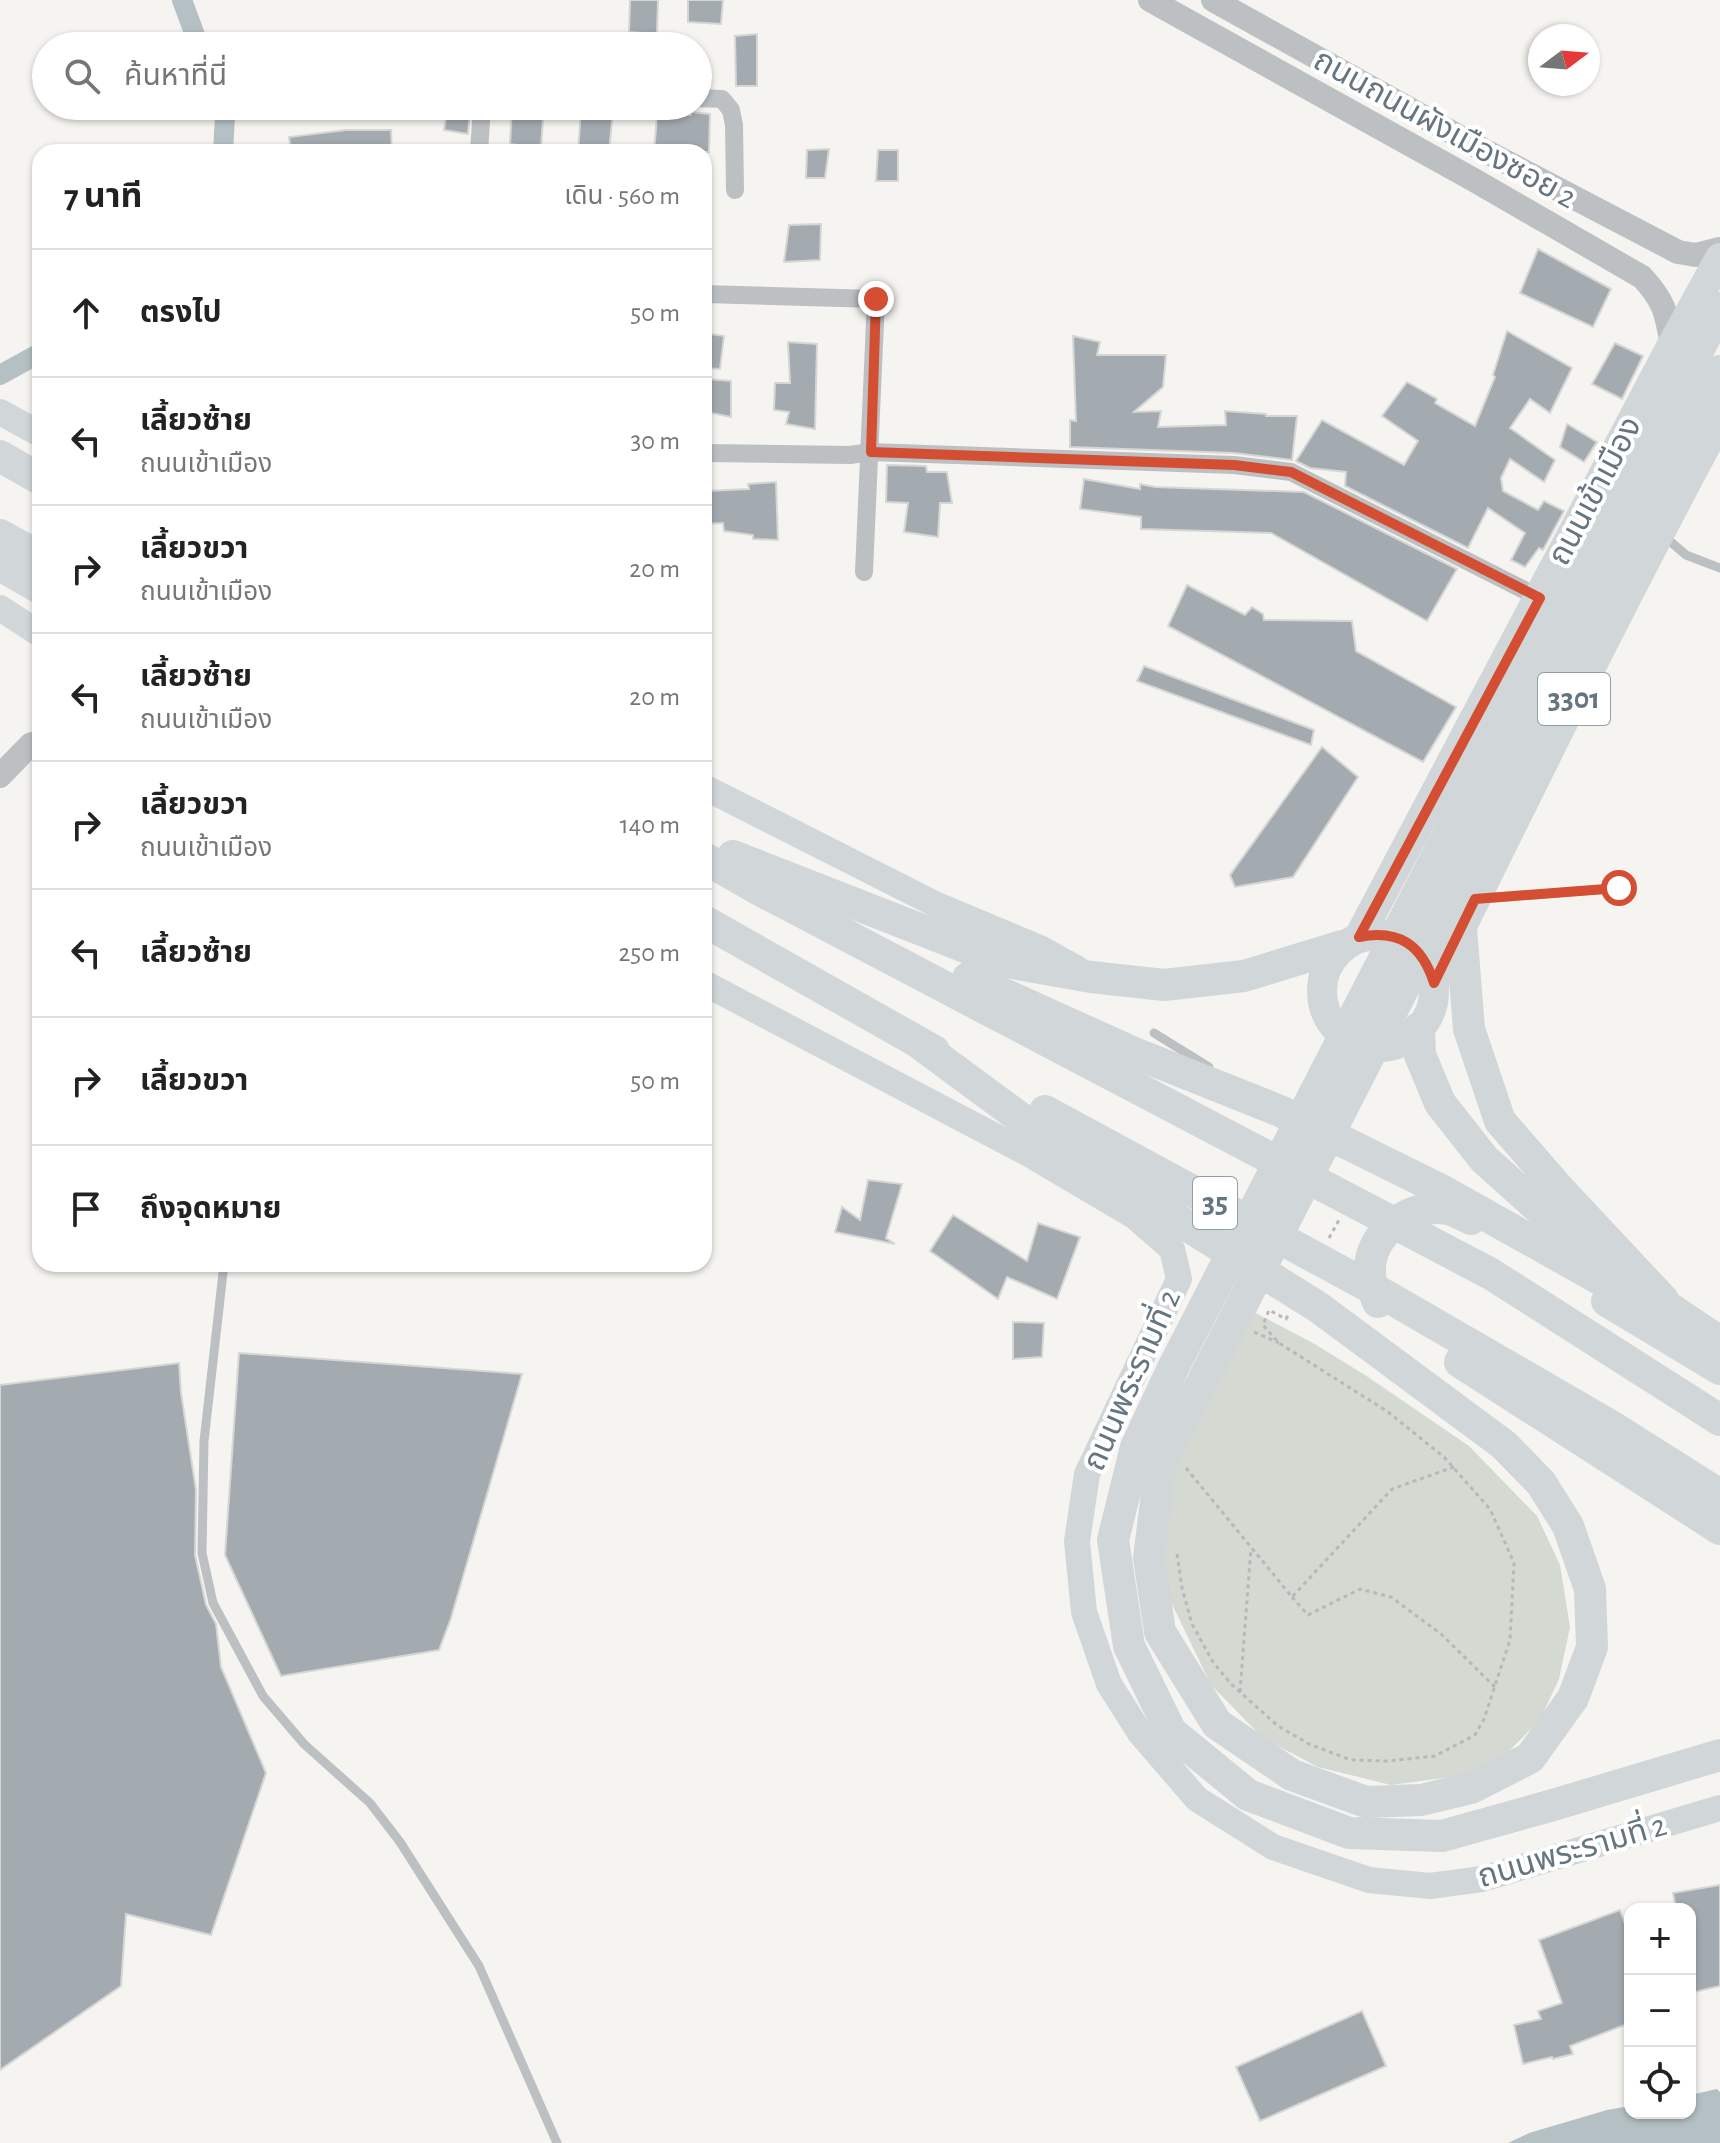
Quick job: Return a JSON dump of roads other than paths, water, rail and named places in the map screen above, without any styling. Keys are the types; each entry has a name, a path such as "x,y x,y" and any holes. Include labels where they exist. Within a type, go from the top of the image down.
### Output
{"highway":[{"path":"916,1041 1019,1117 1156,1206 1318,1307 1504,1445 1541,1483 1568,1526 1590,1589 1592,1647 1573,1698 1530,1758 1471,1788 1421,1800 1366,1802 1292,1775 1217,1724 1160,1632 1149,1558 1161,1461 1202,1383 1707,391 1720,308"},
{"path":"1707,391 1174,1366 1136,1447 1113,1540 1129,1646 1171,1732 1248,1795 1349,1833 1442,1836 1720,1755"},
{"path":"0,456 32,474"},
{"path":"0,535 32,553"},
{"path":"0,561 5,568 32,583"},
{"path":"712,847 1001,961 1091,977 1164,985 1244,976 1351,942"},
{"name":"35","path":"712,863 1491,1274 1720,1420"},
{"path":"735,938 760,890 1012,997 1132,1052 1288,1115 1441,1190 1598,1278 1674,1311"},
{"name":"35","path":"712,925 916,1041 1390,1298 1611,1426 1720,1495"},
{"path":"1461,928 1469,1029 1500,1121 1674,1311"},
{"path":"1419,1028 1420,1055 1440,1103 1484,1159 1590,1254 1720,1342"},
{"path":"1288,1115 1341,1033"},
{"path":"1332,1136 1377,1047"},
{"path":"1720,1369 1471,1218 1446,1209 1407,1215 1390,1226 1372,1253 1369,1270 1377,1301 1393,1317 1720,1529"}],"main road":[{"name":"ถนนเข้าเมือง","path":"1341,1033 1329,1018 1322,999 1323,980 1329,961 1351,942 1540,598 1720,258"},
{"name":"3301","path":"1434,983 1659,532 1707,391"},
{"path":"0,412 32,430"},
{"path":"0,608 32,629"},
{"path":"712,791 937,905 1042,949 1091,977"},
{"path":"1341,1033 1358,1043 1377,1047 1396,1044 1413,1035 1426,1020 1433,1002 1434,983 1429,967 1420,953 1407,942 1376,934 1351,942"},
{"name":"ถนนพระรามที่ 2","path":"712,987 1029,1154 1134,1216 1172,1249 1179,1279 1087,1474 1077,1541 1084,1612 1109,1684 1140,1733 1197,1799 1273,1847 1369,1880 1430,1886 1482,1879 1720,1808"}],"street":[{"name":"ถนนถนนผังเมืองซอย 2","path":"1150,0 1642,277 1665,309 1672,345"},
{"name":"ถนนถนนผังเมืองซอย 2","path":"1213,0 1487,152 1678,252 1696,255 1720,249"},
{"path":"712,99 722,99 731,110 735,190"},
{"path":"480,144 481,120"},
{"path":"1474,180 1487,152"},
{"path":"712,294 876,299 864,572"},
{"path":"712,453 850,455 871,452 1234,465 1291,472 1540,598"},
{"path":"0,776 32,745"}],"lane":[{"path":"1659,532 1686,555 1720,568"},
{"path":"1475,899 1619,888"},
{"path":"1154,1033 1217,1072"},
{"path":"1230,1080 1288,1115"},
{"path":"223,1272 204,1441 202,1553 213,1603 263,1696 304,1744 370,1803 432,1892 479,1966 557,2143"}],"waterway":[{"path":"182,0 194,32"},
{"path":"223,144 225,120"},
{"path":"0,375 32,357"}]}
